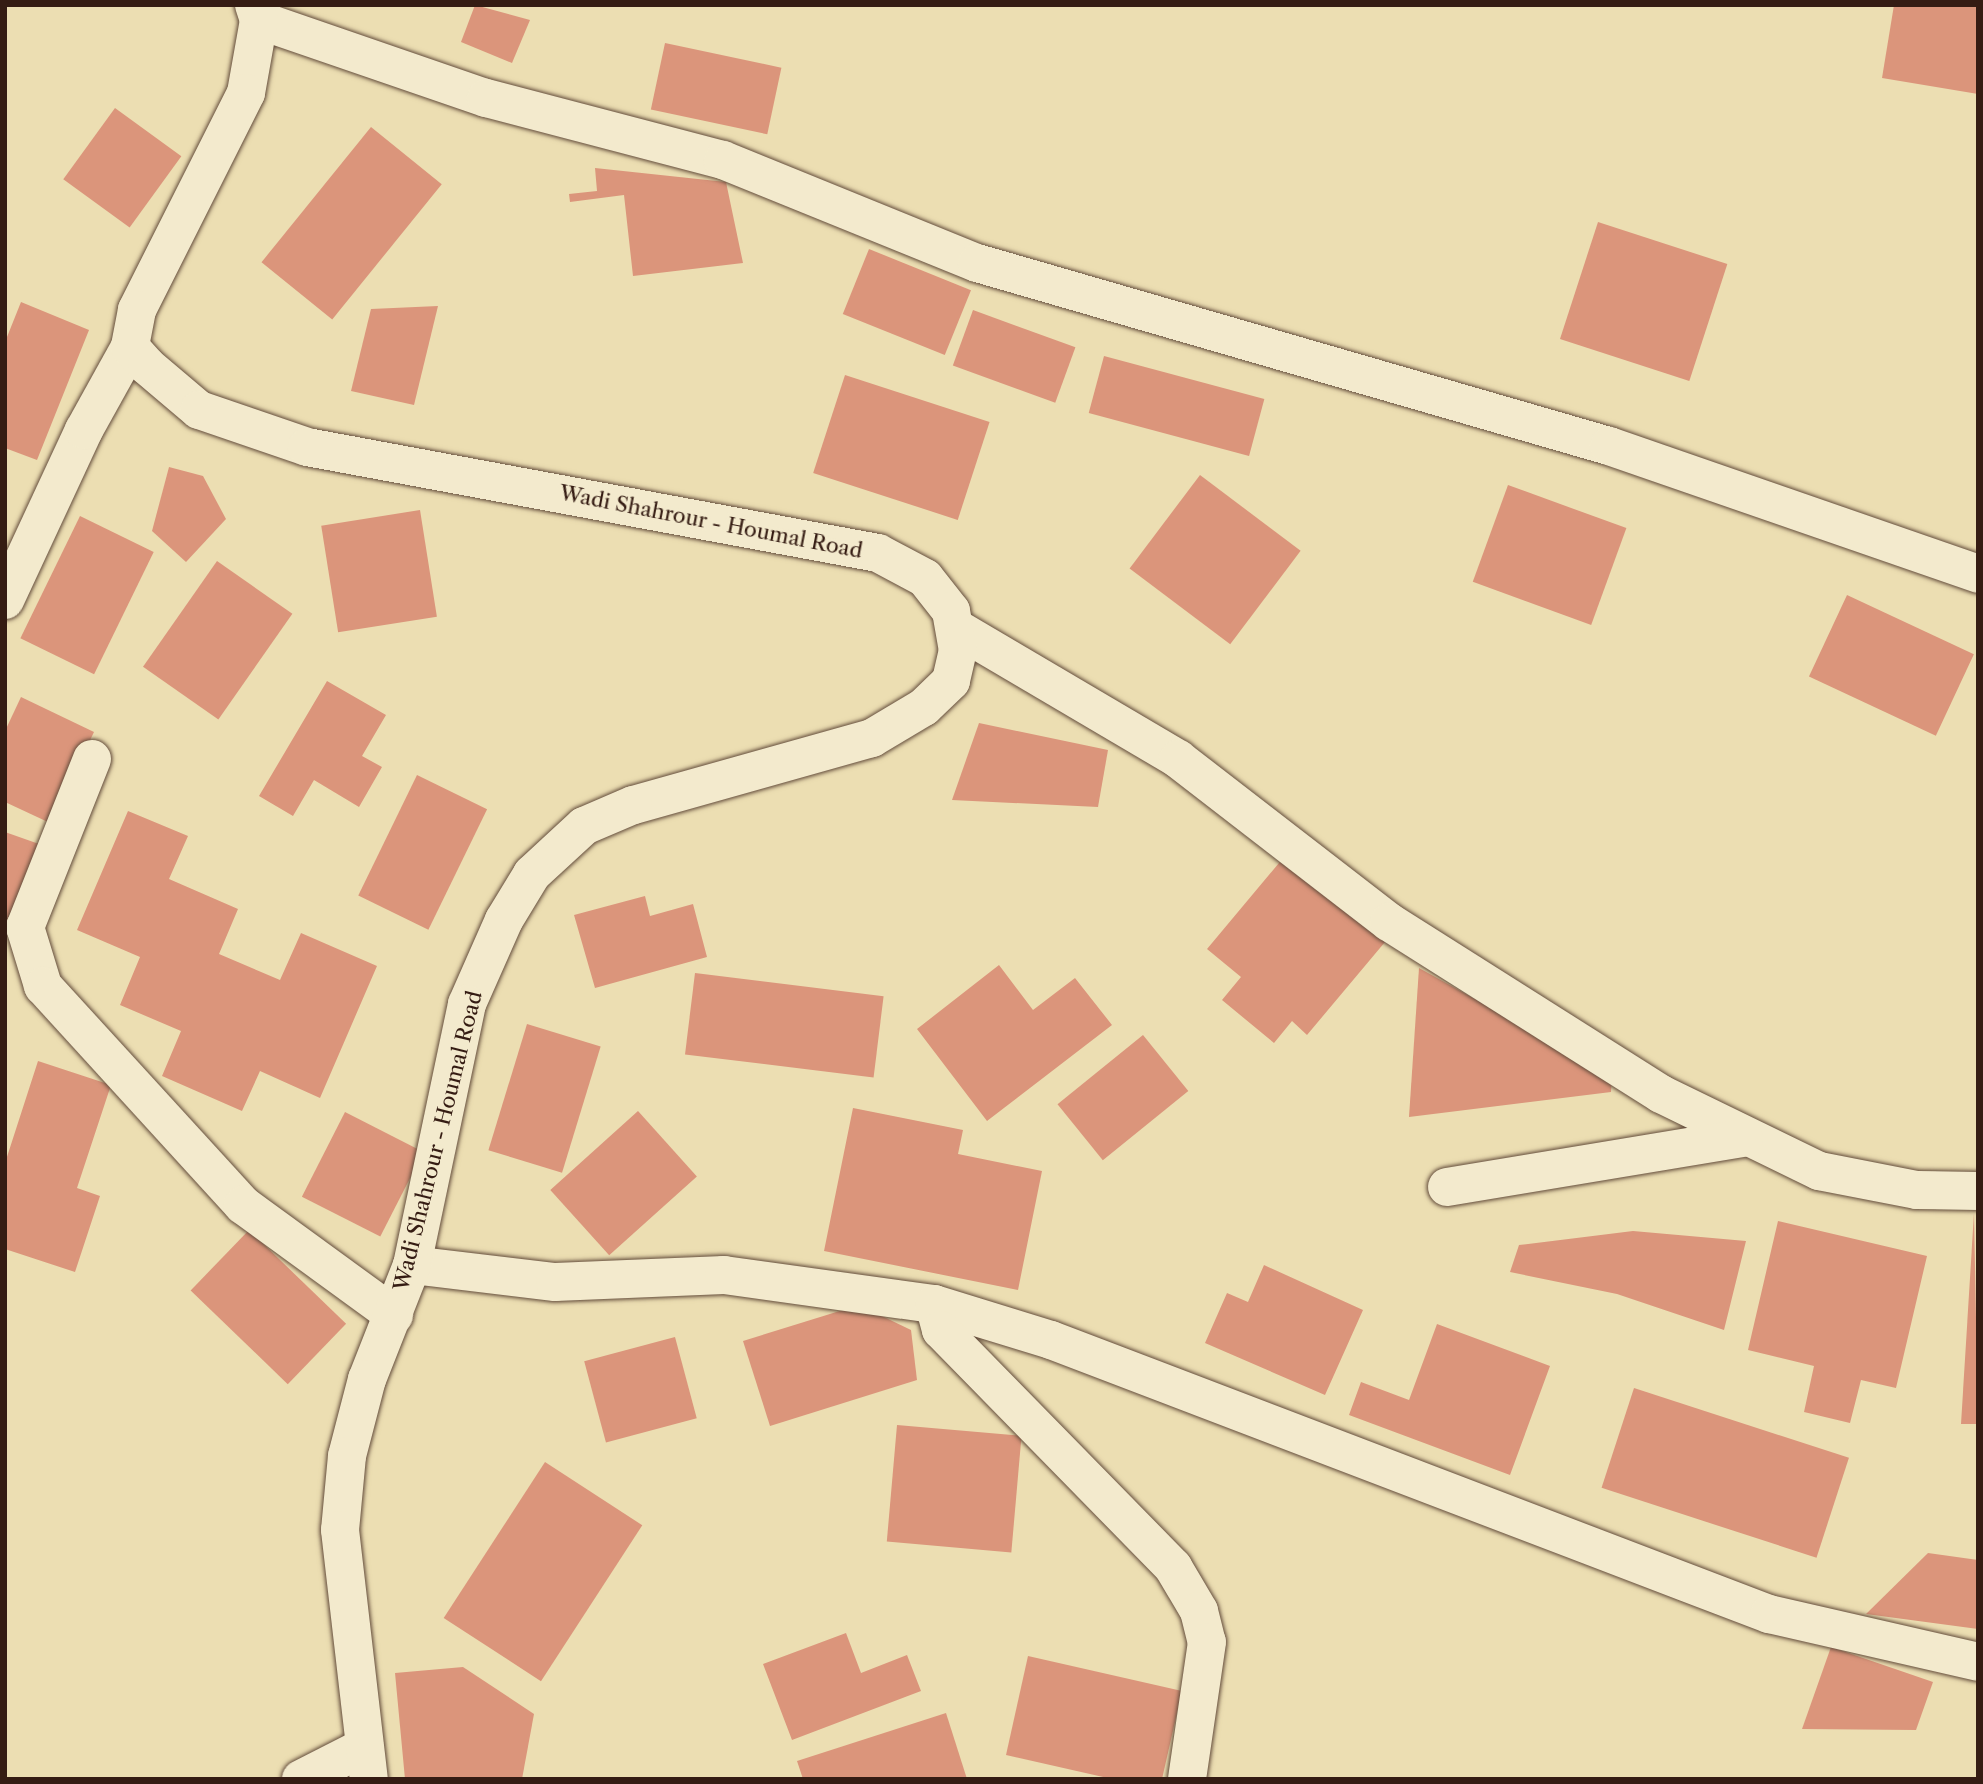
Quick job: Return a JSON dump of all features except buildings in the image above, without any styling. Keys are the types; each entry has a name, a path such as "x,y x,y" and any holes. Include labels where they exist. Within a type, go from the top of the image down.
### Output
{"street":[{"path":"5,600 84,430 130,347 151,278 246,93 274,14 486,99 723,160 977,263 1609,446 1978,574"},
{"name":"Wadi Shahrour - Houmal Road","path":"130,347 199,410 251,432 878,553 925,579 956,628 951,681 924,707 872,738 633,805 584,826 532,874 467,1004 412,1265 367,1379 347,1457 340,1530 367,1763"},
{"path":"956,628 1178,759 1389,922 1527,1012 1744,1138 1819,1171 1917,1190 1978,1191"},
{"path":"92,759 25,927 43,986 243,1205 394,1315"},
{"path":"1447,1187 1744,1138"},
{"path":"412,1265 555,1282 724,1275 934,1304 1051,1340 1769,1614 1978,1662"},
{"path":"934,1304 941,1329 1173,1567 1199,1611 1207,1642 1187,1779"},
{"path":"301,1779 367,1763"}]}
